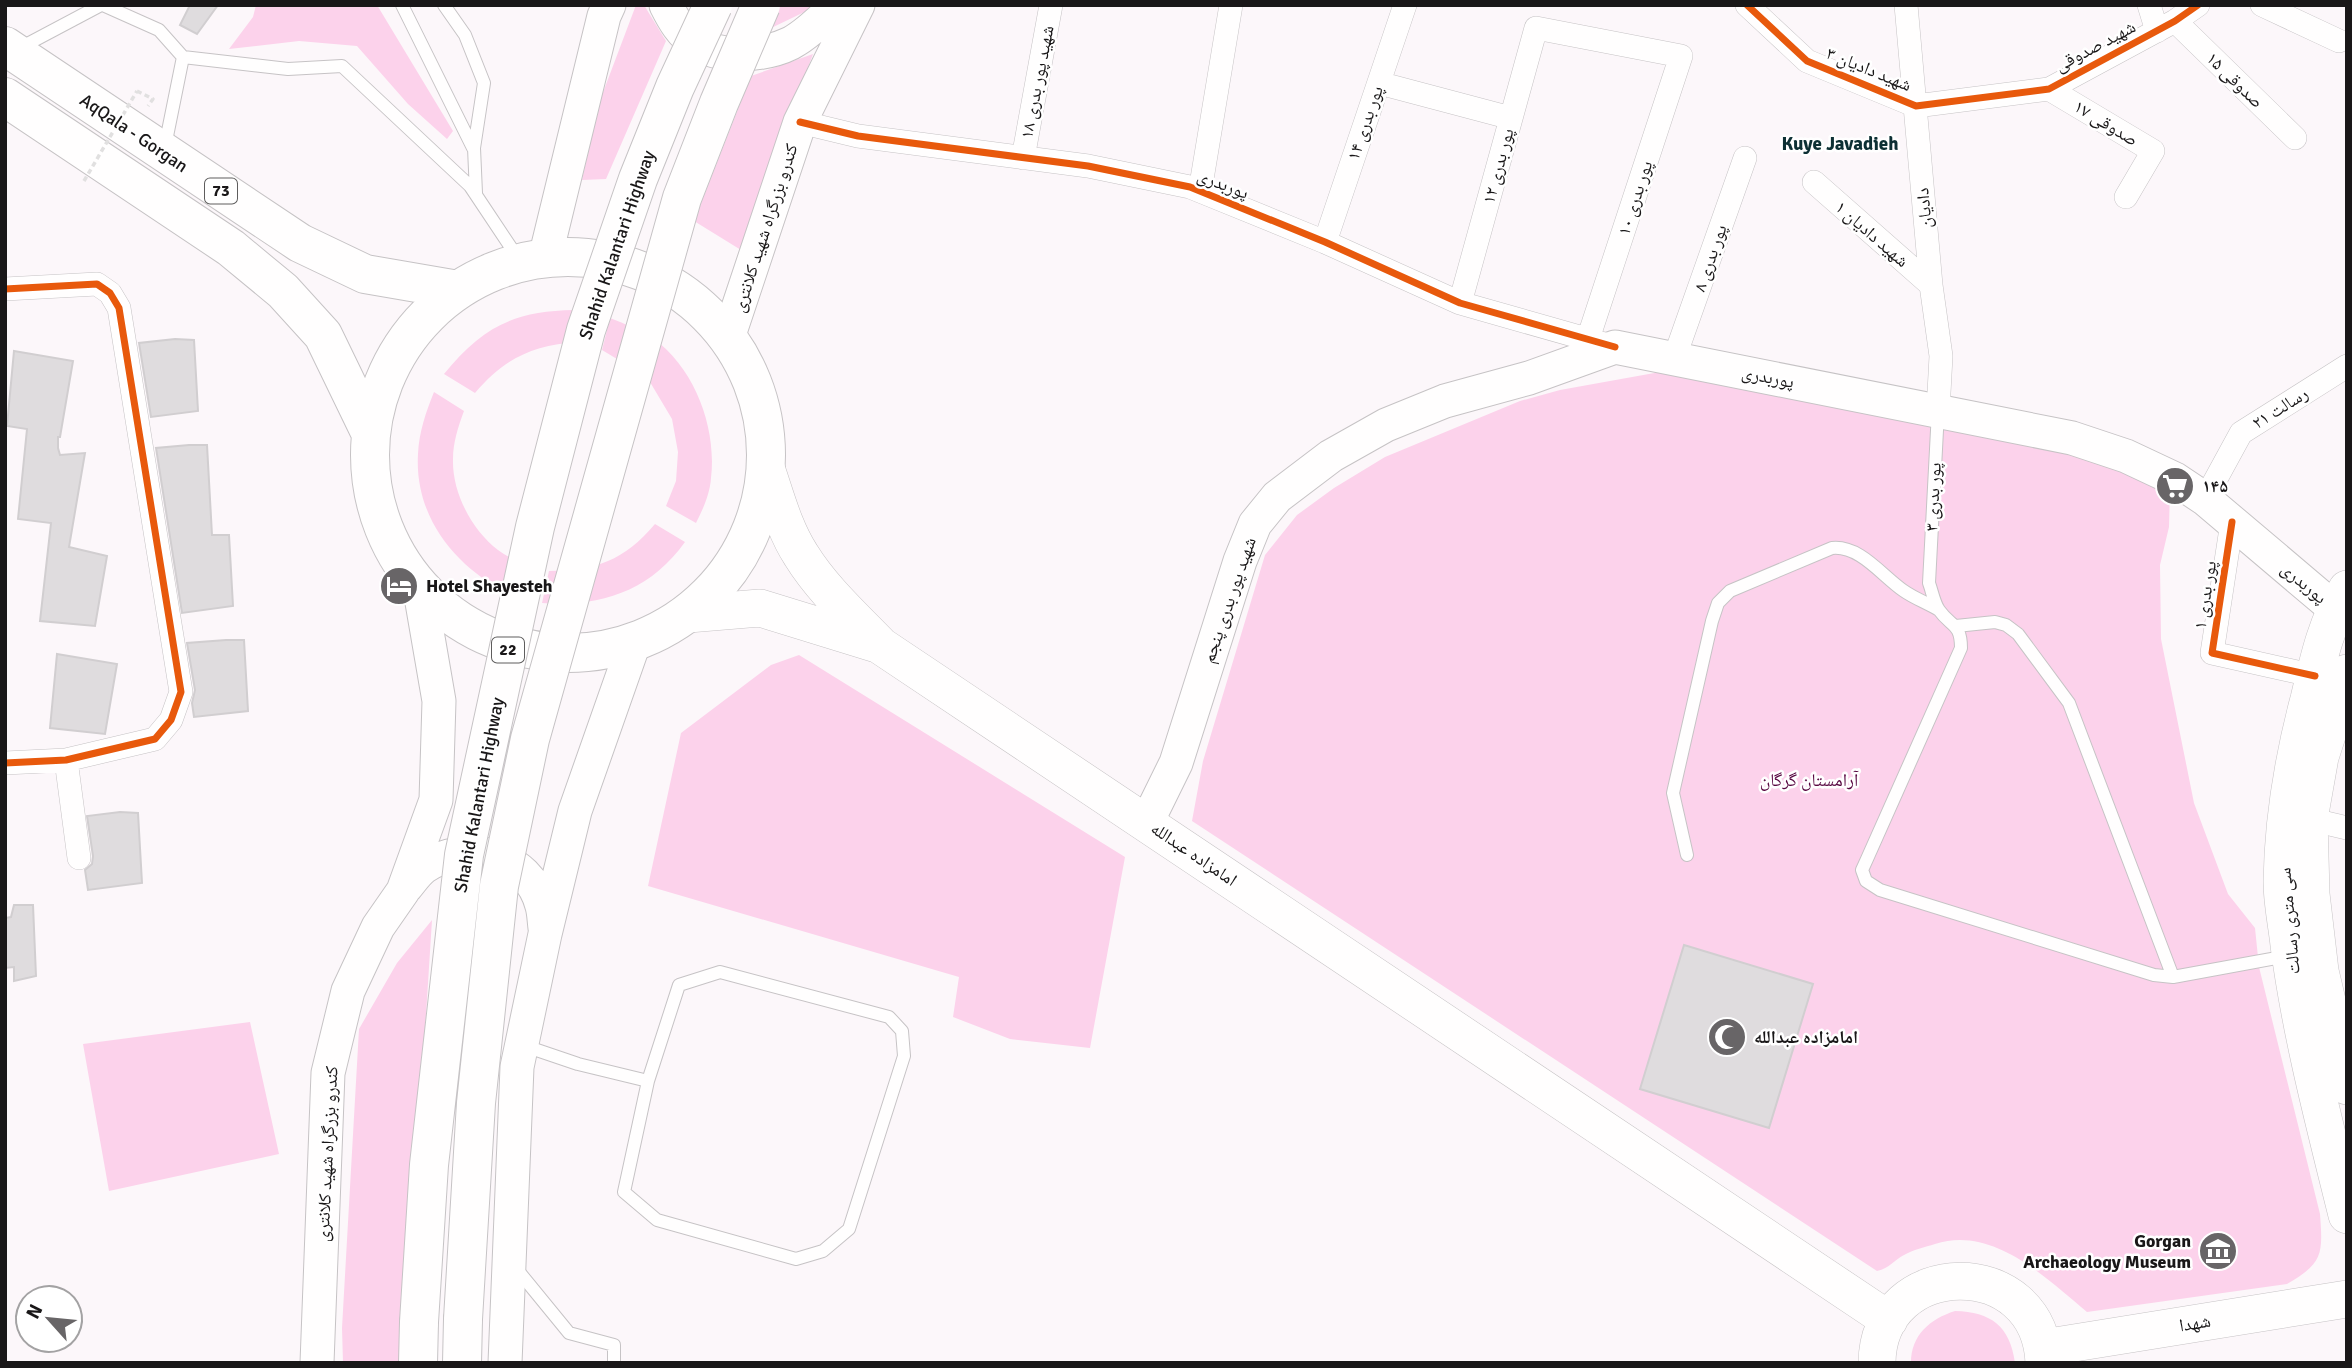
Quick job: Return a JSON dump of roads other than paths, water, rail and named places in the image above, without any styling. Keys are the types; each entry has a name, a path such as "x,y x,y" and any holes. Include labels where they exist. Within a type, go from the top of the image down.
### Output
{"highway":[{"name":"Shahid Kalantari Highway","path":"418,1363 429,1165 464,855 535,527 586,330 639,179 675,87 713,5"},
{"path":"462,1363 476,1103 499,886 530,739 682,198 761,5"},
{"name":"AqQala - Gorgan","path":"9,49 300,243 365,274 458,290"},
{"name":"73","path":"5,97 231,248 283,291 323,335 369,432"},
{"name":"22","path":"567,256 608,260 635,268 691,299 728,338 743,361 756,391 766,442 766,468 761,499 740,554 711,593 688,614 634,646 596,653 558,655 467,629 421,591 395,556 379,521 369,471 369,432 383,380 408,337 422,320 458,290 495,270 532,260 567,256"}],"main road":[{"path":"532,260 609,5"},
{"path":"666,5 679,27 698,45 728,52 760,53 791,43 838,5"},
{"name":"کندرو بزرگراه شهید کلانتری","path":"728,338 800,121 858,5"},
{"name":"پوربدری","path":"1602,343 2072,438 2138,461 2175,479 2341,599"},
{"name":"شهید پور بدری پنجم","path":"1147,822 1176,763 1240,561 1255,524 1277,497 1331,456 1386,425 1445,401 1529,378 1602,343"},
{"name":"امامزاده عبدالله","path":"766,468 800,555 832,596 881,646 1889,1320"},
{"name":"کندرو بزرگراه شهید کلانتری","path":"317,1363 328,1073 348,991 378,927 403,891 436,800 439,701 421,591"},
{"name":"سی متری رسالت","path":"2341,599 2309,819 2311,894 2301,967 2347,1086"},
{"name":"امامزاده عبدالله","path":"688,614 760,608 881,646"},
{"path":"505,1363 517,1068 545,934 575,811 634,646"},
{"name":"سی متری رسالت","path":"2331,674 2296,748 2286,812 2282,885 2301,967 2316,1090 2347,1215"},
{"path":"403,891 422,868 448,855 477,852 505,860 528,879 542,905 545,934"},
{"path":"1877,1363 1881,1339 1889,1320 1902,1304 1917,1292 1946,1282 1976,1281 2004,1292 2027,1312 2037,1329 2043,1355"},
{"name":"شهدا","path":"2043,1355 2347,1299"}],"street":[{"name":"شهید پور بدری ۱۸","path":"1023,158 1051,5"},
{"path":"1200,191 1231,5"},
{"name":"پور بدری ۱۴","path":"1325,242 1405,5"},
{"name":"۳ شهید دادیان","path":"1747,5 1807,61 1916,106"},
{"name":"دادیان","path":"1906,5 1930,285 1941,356 1938,411"},
{"path":"2149,5 2166,26"},
{"name":"شهید صدوقی","path":"1916,106 2049,89 2166,26 2198,5"},
{"path":"2262,5 2339,41"},
{"name":"۱۵ صدوقی","path":"2166,26 2295,138"},
{"name":"پور بدری ۱۰","path":"1536,29 1681,56 1602,343"},
{"name":"پور بدری ۱۲","path":"1460,303 1536,29"},
{"path":"1379,83 1511,118"},
{"name":"۱۷ صدوقی","path":"2049,89 2153,151 2126,197"},
{"name":"پوربدری","path":"800,121 858,136 1088,166 1200,191 1325,242 1460,303 1602,343"},
{"name":"پور بدری ۸","path":"1674,359 1745,158"},
{"name":"۱ شهید دادیان","path":"1814,182 1930,285"},
{"path":"5,289 97,284 110,293 119,307 181,692 172,720 155,738 66,760 5,763"},
{"name":"۲۱ رسالت","path":"2205,499 2241,433 2347,366"},
{"name":"پور بدری ۱","path":"2232,522 2213,653 2331,674"},
{"path":"66,760 79,858"},
{"path":"2309,819 2347,828"}],"lane":[{"path":"9,49 102,5 159,30 183,57 288,69 342,66 471,186 532,260"},
{"path":"402,5 474,148"},
{"path":"444,5 465,35 484,83 474,148 475,194"},
{"path":"163,152 183,57"},
{"name":"پور بدری ۳","path":"1938,411 1929,583 1939,610"},
{"path":"1688,855 1673,793 1718,603 1730,591 1832,548 1843,547 1854,551 1905,592 1939,610 1956,626 1961,635 1961,648 1867,859 1863,870 1866,881 1880,890 2154,975 2173,977 2301,967"},
{"path":"1956,626 1995,622 2006,625 2018,634 2069,703 2173,977"},
{"path":"720,972 888,1017 902,1031 904,1056 849,1229 824,1251 796,1259 657,1220 624,1192 648,1081 679,985 720,972"},
{"path":"522,1045 579,1064 648,1081"},
{"path":"509,1259 569,1333 614,1345 614,1363"}],"place":[{"name":"۱۴۵","path":"2175,486"},
{"name":"Hotel Shayesteh","path":"399,586"},
{"name":"امامزاده عبدالله","path":"1727,1037"},
{"name":"Gorgan Archaeology Museum","path":"2218,1251"}],"district":[{"name":"Kuye Javadieh","path":"1840,144"}],"park label":[{"name":"آرامستان گرگان","path":"1809,780"}]}
